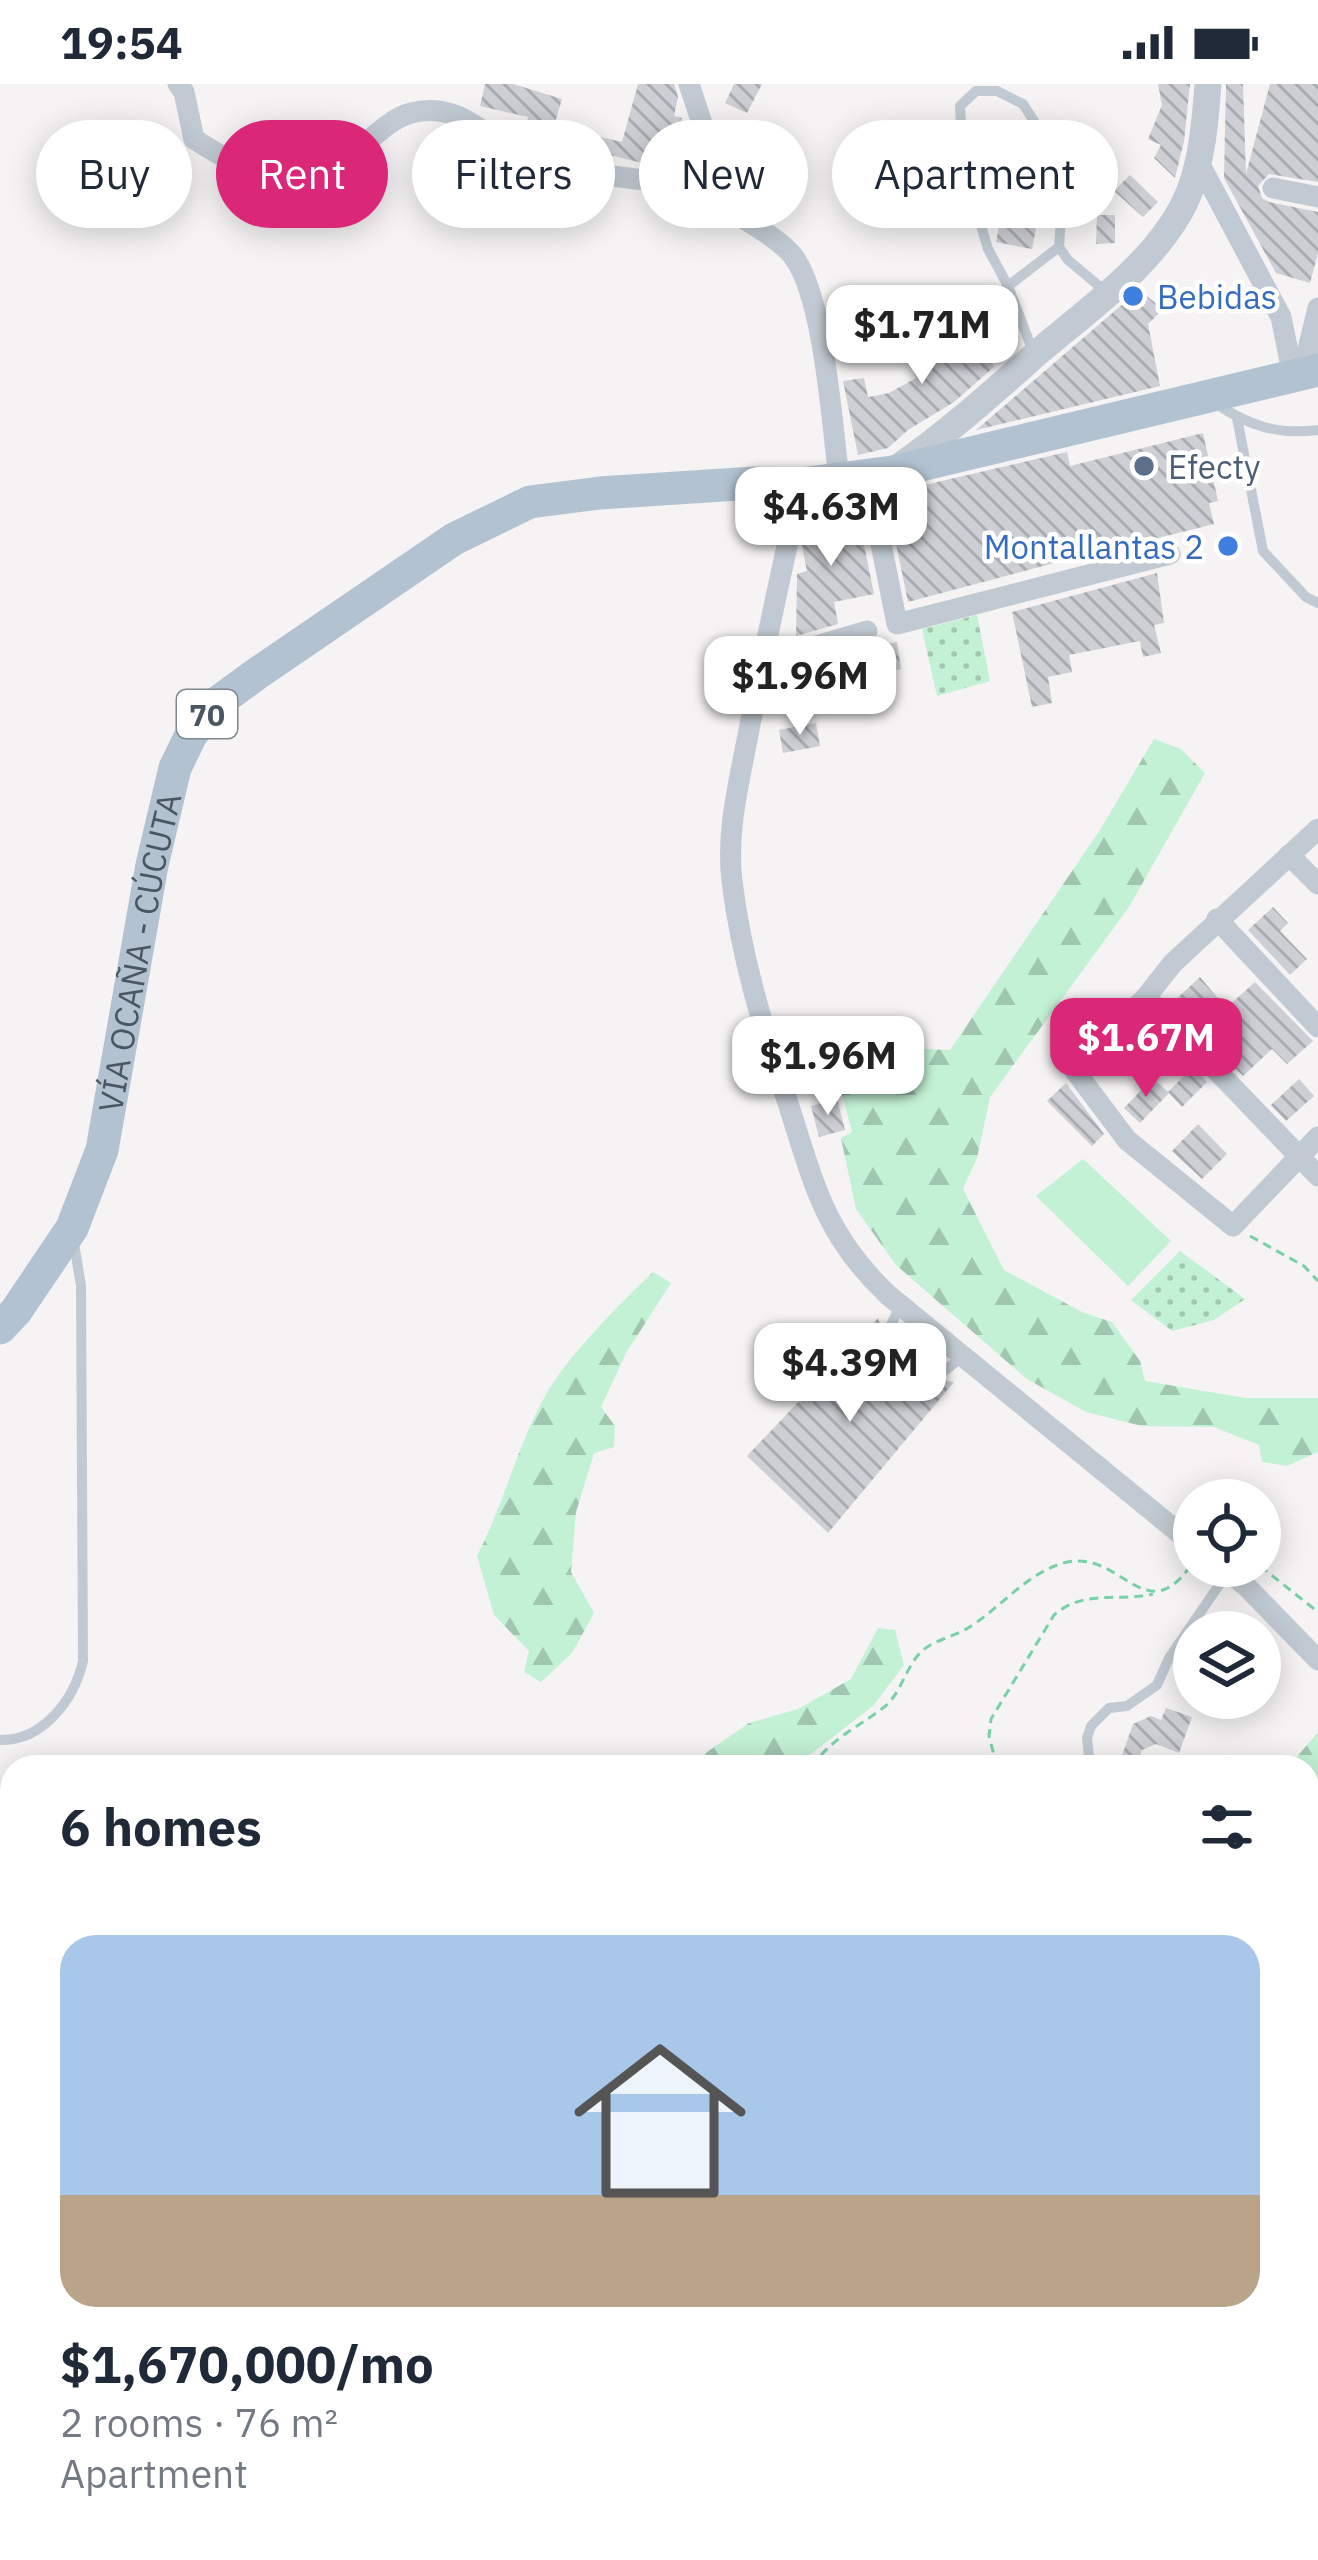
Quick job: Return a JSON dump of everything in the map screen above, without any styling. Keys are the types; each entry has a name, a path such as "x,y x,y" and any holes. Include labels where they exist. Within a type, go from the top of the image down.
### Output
{"main road":[{"name":"70","path":"801,484 866,475 1304,374"},
{"name":"VÍA OCAÑA - CÚCUTA","path":"0,1328 71,1228 102,1150 152,865 175,768 191,735 214,705 454,539 530,502 600,493 801,484"}],"street":[{"path":"178,84 194,140 228,161 295,181 322,172 409,113 432,111 457,112 505,148 535,160 576,172 639,180"},
{"path":"692,86 702,120"},
{"path":"866,475 956,427 1108,293 1165,234 1186,201 1198,161 1206,88"},
{"path":"1198,161 1280,316 1304,374"},
{"path":"1273,188 1318,197"},
{"path":"752,228 793,256 866,475 897,624 1171,554"},
{"path":"1304,374 1318,308"},
{"path":"801,484 732,821 731,878 762,1025 831,1227 856,1264 900,1306 1173,1528"},
{"path":"761,662 867,631"},
{"path":"1318,829 1217,919 1075,1071 1126,1140 1233,1226 1318,1137"},
{"path":"1289,855 1318,884"},
{"path":"1217,919 1318,1027"},
{"path":"1146,997 1318,1176"},
{"path":"1243,1587 1318,1660"}],"lane":[{"path":"1034,356 1008,286 988,249 963,165 960,106 976,91 997,91 1023,104 1053,151 1063,189 1059,247 1108,293"},
{"path":"1008,286 1059,247"},
{"path":"1206,397 1237,418 1286,434 1318,430"},
{"path":"1237,418 1263,551 1306,597 1318,603"},
{"path":"0,1740 14,1740 52,1719 74,1690 83,1661 81,1286 71,1228"},
{"path":"890,1328 900,1306"},
{"path":"943,1372 961,1358"},
{"path":"1089,1755 1091,1726 1109,1708 1127,1706 1156,1685 1213,1587"}],"path":[{"path":"1233,1226 1304,1266 1318,1281"},
{"path":"823,1755 837,1739 886,1705 919,1654 981,1619 1048,1568 1071,1561 1095,1564 1155,1593"},
{"path":"1281,1583 1318,1612"},
{"path":"994,1755 991,1718 1054,1615 1082,1598 1136,1598 1173,1587"}],"green space":[{"path":"977,615 990,681 937,696 922,629"},
{"path":"1154,739 1181,749 1205,773 1129,907 990,1097 977,1158 963,1189 1004,1270 1082,1312 1112,1322 1140,1361 1145,1381 1245,1398 1318,1398 1318,1452 1287,1466 1262,1462 1259,1445 1214,1427 1142,1426 1086,1412 1027,1379 896,1265 856,1209 841,1138 852,1132 838,1079 924,1049 950,1050 1100,830"},
{"path":"1083,1159 1171,1241 1128,1286 1036,1196"},
{"path":"1180,1251 1245,1299 1214,1320 1172,1331 1131,1300"},
{"path":"653,1272 671,1283 626,1353 601,1407 615,1426 614,1447 594,1453 576,1512 571,1572 594,1613 572,1653 541,1682 524,1672 529,1651 494,1615 477,1556 533,1419 553,1384 593,1333"},
{"path":"878,1628 895,1630 904,1665 873,1706 810,1755 705,1755 749,1723 798,1709 851,1679"},
{"path":"1318,1732 1318,1755 1299,1755"}],"building":[{"path":"485,84 513,84 562,99 556,120 527,120 480,106"},
{"path":"638,84 674,84 678,97 674,116 682,120 639,120 639,162 615,156 615,140 622,142"},
{"path":"734,84 762,84 747,113 725,103"},
{"path":"1158,84 1190,84 1175,178 1154,158 1161,145 1148,139 1162,105"},
{"path":"1226,84 1243,84 1246,174 1270,84 1318,84 1318,182 1269,174 1258,186 1269,202 1318,212 1318,253 1310,283 1276,273 1224,178"},
{"path":"1130,175 1158,202 1143,217 1118,195 1118,187"},
{"path":"999,228 1036,228 1032,249 996,242"},
{"path":"1097,228 1115,228 1115,243 1096,244"},
{"path":"1139,290 1163,309 1148,324 1160,386 976,430"},
{"path":"991,322 1007,355 992,363 994,367 954,402 888,448 858,455 843,381 864,378 868,397 889,393 916,378 909,348 933,336 940,347 975,325 977,330"},
{"path":"1203,433 1218,501 1209,503 1214,524 908,602 886,494 1067,452 1070,466"},
{"path":"856,505 874,594 834,602 838,624 796,636 797,574 807,571 802,546 804,538 814,535 811,517"},
{"path":"1157,573 1164,623 1154,625 1161,653 1143,657 1140,641 1069,655 1072,672 1048,677 1052,703 1032,707 1012,612"},
{"path":"897,642 901,669 853,681 848,653"},
{"path":"816,723 820,746 783,753 779,730"},
{"path":"1273,907 1288,923 1280,931 1307,959 1290,975 1248,930"},
{"path":"1200,977 1226,1008 1255,982 1313,1041 1287,1064 1272,1049 1243,1076 1172,1003"},
{"path":"1193,1067 1207,1082 1182,1107 1168,1092"},
{"path":"1153,1078 1169,1093 1140,1123 1124,1108"},
{"path":"1299,1079 1314,1096 1286,1121 1271,1105"},
{"path":"1066,1083 1104,1134 1092,1146 1047,1101"},
{"path":"837,1099 845,1130 819,1137 811,1106"},
{"path":"1198,1124 1227,1154 1202,1179 1172,1151"},
{"path":"878,1318 883,1333 897,1334 935,1366 936,1379 954,1382 828,1533 747,1456"},
{"path":"1166,1708 1173,1710 1173,1719 1191,1719 1179,1753 1156,1744 1140,1755 1122,1755 1133,1724 1151,1716 1161,1720"}],"place":[{"name":"Bebidas","path":"1133,296"},
{"name":"Efecty","path":"1144,466"},
{"name":"Montallantas 2","path":"1228,546"}]}
